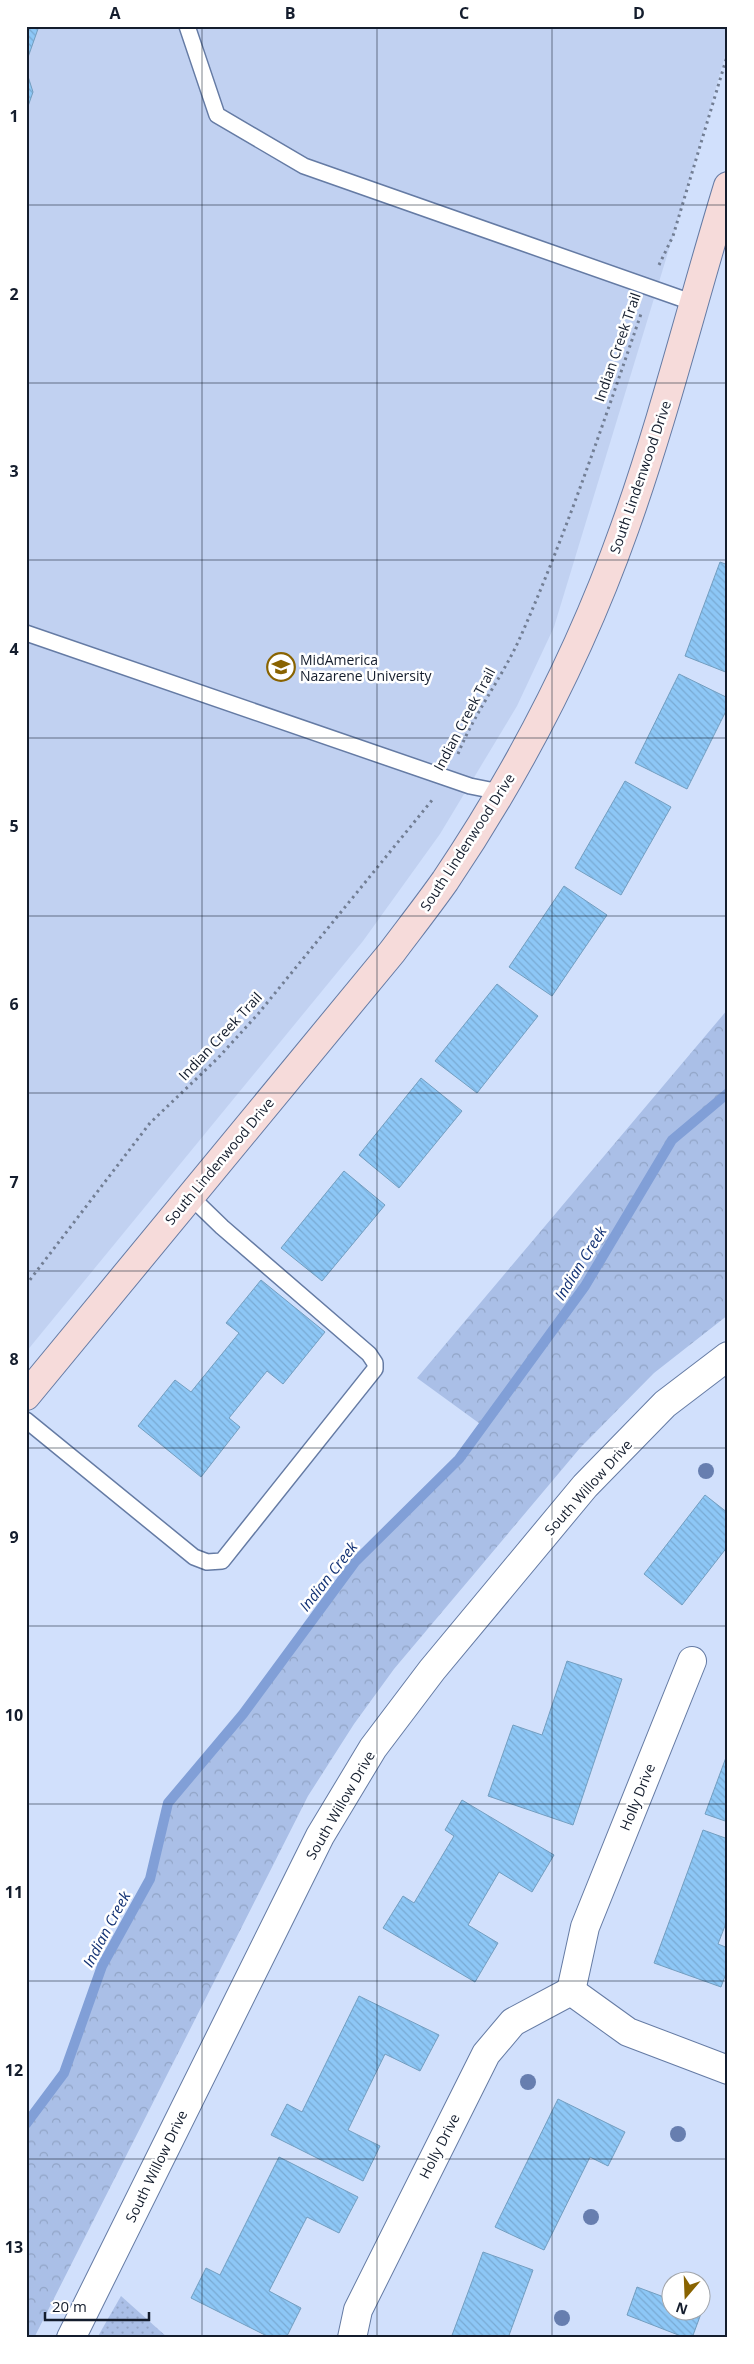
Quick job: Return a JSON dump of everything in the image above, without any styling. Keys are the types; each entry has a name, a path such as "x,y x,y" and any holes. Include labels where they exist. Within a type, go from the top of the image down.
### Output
{"street":[{"name":"South Lindenwood Drive","path":"26,1396 392,952 445,880 513,771 575,651 621,537 657,433 728,186"},
{"name":"South Willow Drive","path":"71,2338 320,1836 373,1748 432,1670 585,1486 665,1404 728,1356"},
{"name":"Holly Drive","path":"352,2338 358,2310 486,2054 513,2022 571,1991 585,1927 692,1661"},
{"path":"571,1991 628,2032 728,2070"}],"lane":[{"path":"187,26 217,115 304,166 694,303"},
{"path":"26,633 446,777 500,792"},
{"path":"26,1420 194,1557 207,1562 222,1561 375,1369 375,1363 369,1354 222,1227 190,1196"}],"path":[{"name":"Indian Creek Trail","path":"26,1284 150,1123 218,1058 258,1014 433,800 466,733 492,692 522,633 554,557 584,480 650,288 673,236 728,53"}],"shaded area":[{"name":"MidAmerica Nazarene University","path":"26,26 728,26 728,46 673,236 554,627 517,706 440,834 363,941 26,1352"}],"green space":[{"path":"728,1009 728,1315 654,1373 580,1448 394,1669 354,1724 308,1796 34,2338 26,2338 26,2124 64,2073 102,1966 150,1879 168,1803 243,1714 355,1562 459,1459 483,1426 417,1378"},
{"path":"121,2296 168,2338 97,2338"}],"building":[{"path":"26,26 39,26 26,63"},
{"path":"26,70 33,92 26,112"},
{"path":"720,562 728,565 728,673 685,656"},
{"path":"679,674 728,698 728,707 687,789 635,763"},
{"path":"625,781 671,807 621,895 575,868"},
{"path":"564,886 607,915 552,996 509,967"},
{"path":"497,984 538,1016 477,1093 435,1061"},
{"path":"421,1078 462,1111 399,1188 359,1155"},
{"path":"344,1171 385,1205 322,1281 281,1248"},
{"path":"261,1280 325,1332 283,1384 267,1371 229,1418 240,1427 201,1477 138,1426 175,1380 191,1392 239,1333 226,1323"},
{"path":"705,1495 728,1513 728,1546 682,1605 644,1574"},
{"path":"567,1661 622,1679 573,1825 488,1796 513,1725 542,1735"},
{"path":"728,1752 728,1822 705,1814"},
{"path":"462,1800 554,1855 532,1892 499,1872 468,1925 498,1943 475,1982 383,1928 403,1896 414,1903 454,1836 445,1830"},
{"path":"703,1830 728,1839 728,1918 718,1944 728,1948 728,1968 721,1987 654,1963"},
{"path":"359,1996 439,2035 420,2071 385,2054 348,2130 380,2146 363,2181 271,2135 287,2104 302,2112"},
{"path":"558,2099 625,2132 608,2166 590,2157 544,2250 495,2227"},
{"path":"279,2157 358,2197 339,2233 307,2217 269,2291 301,2308 286,2338 271,2338 191,2298 206,2268 220,2275"},
{"path":"483,2252 533,2270 508,2338 451,2338"},
{"path":"637,2287 662,2296 662,2322 698,2322 692,2338 686,2338 627,2315"}],"waterway":[{"name":"Indian Creek","path":"26,2124 64,2073 102,1966 150,1879 168,1803 243,1714 355,1562 459,1459 585,1286 672,1140 728,1093"}],"place":[{"name":"MidAmerica Nazarene University","path":"281,667"}]}
